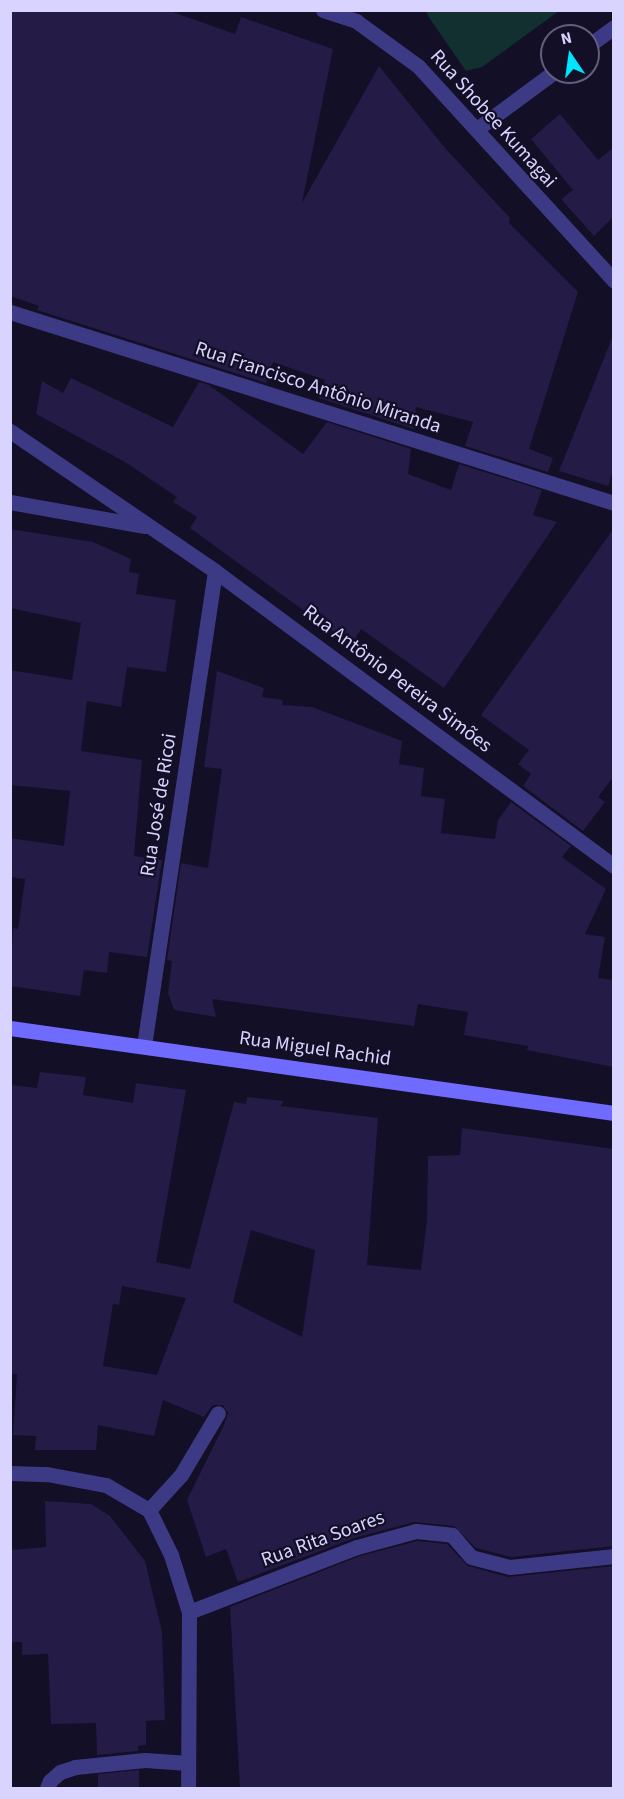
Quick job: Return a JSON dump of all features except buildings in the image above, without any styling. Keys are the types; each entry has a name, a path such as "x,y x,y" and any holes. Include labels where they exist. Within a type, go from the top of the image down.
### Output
{"main road":[{"name":"Rua Miguel Rachid","path":"10,1028 614,1113"}],"street":[{"name":"Rua Shobee Kumagai","path":"322,10 356,21 418,66 614,280"},
{"path":"356,21 369,10"},
{"path":"600,37 614,27"},
{"path":"477,129 540,82"},
{"name":"Rua Francisco Antônio Miranda","path":"10,312 614,503"},
{"name":"Rua Antônio Pereira Simões","path":"10,431 215,571 614,866"},
{"name":"Rua Antônio Pereira Simões","path":"10,502 154,528"},
{"name":"Rua José de Ricoi","path":"144,1046 215,571"},
{"path":"149,1510 182,1475 218,1413"},
{"path":"10,1473 47,1474 106,1485 149,1510 171,1555 189,1612 188,1788"},
{"name":"Rua Rita Soares","path":"189,1612 396,1534 445,1532 452,1535 465,1553 491,1564 525,1567 614,1556"},
{"path":"47,1788 60,1772 75,1767 121,1761 188,1763"}],"green space":[{"path":"429,10 559,11 482,67 466,71 426,13"}]}
